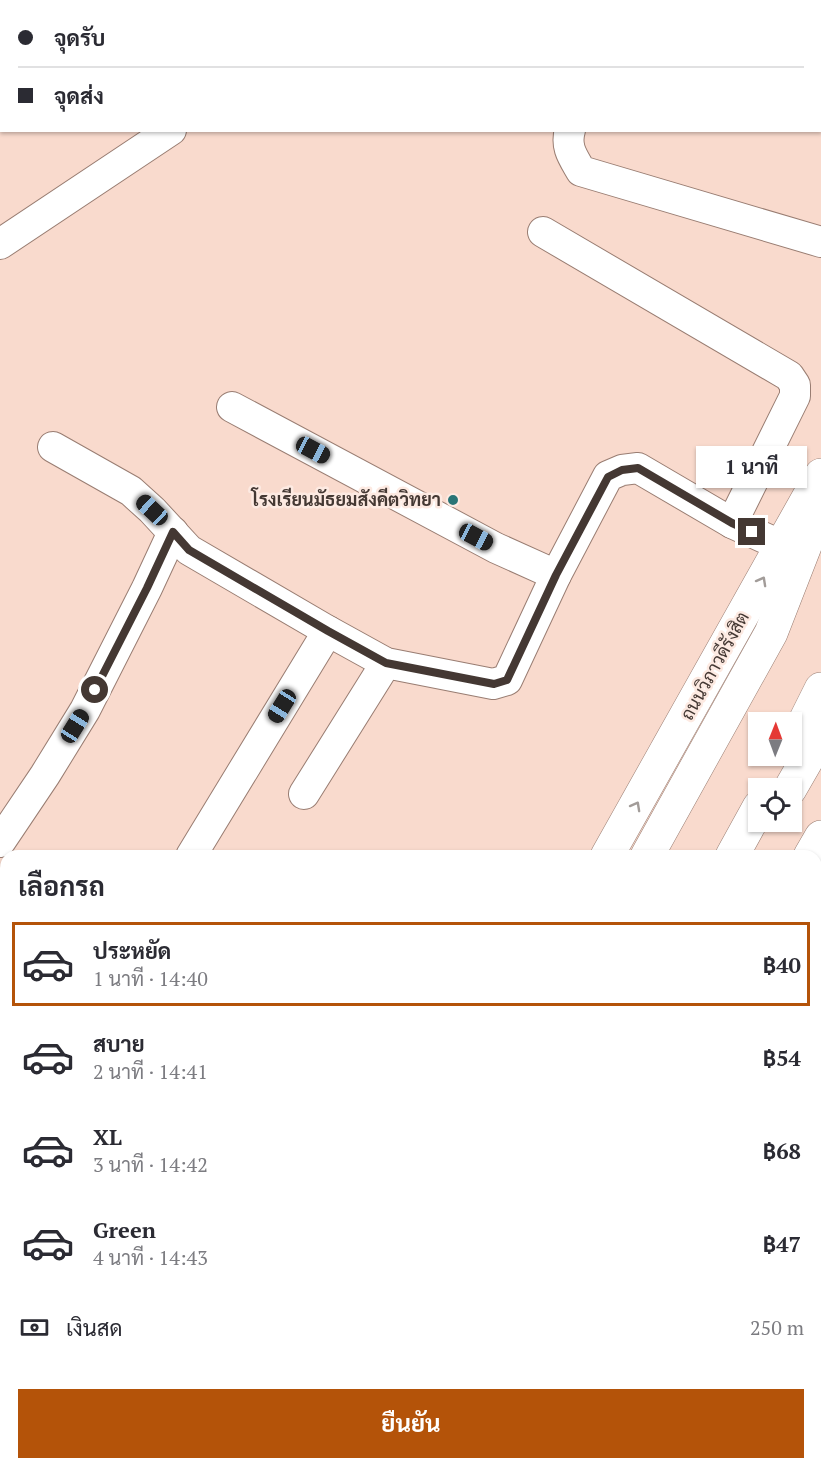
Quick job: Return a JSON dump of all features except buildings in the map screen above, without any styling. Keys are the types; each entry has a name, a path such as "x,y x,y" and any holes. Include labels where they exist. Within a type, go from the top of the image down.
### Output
{"main road":[{"name":"ถนนวิภาวดีรังสิต","path":"610,850 821,475"},
{"name":"ถนนวิภาวดีรังสิต","path":"650,850 771,633 821,505"},
{"path":"675,850 754,703 821,565"},
{"path":"802,728 821,689"},
{"path":"796,778 821,735"},
{"path":"735,850 748,827"},
{"path":"754,850 765,832"},
{"path":"813,850 821,837"}],"street":[{"path":"0,244 168,132"},
{"path":"569,132 567,140 581,171 821,242"},
{"path":"543,232 789,376 795,386 795,396 732,523"},
{"path":"232,407 496,548 556,575"},
{"path":"53,447 132,491 189,550 386,663 494,684 507,680 556,575 608,477 622,470 638,468 732,523 782,546"},
{"path":"0,842 85,710 173,532"},
{"path":"199,850 328,631"},
{"path":"304,794 386,663"}],"place":[{"name":"โรงเรียนมัธยมสังคีตวิทยา","path":"453,500"}],"route":[{"path":"95,690 173,532 189,550 386,663 494,684 507,680 556,575 608,477 622,470 638,468 732,523 752,532"}]}
